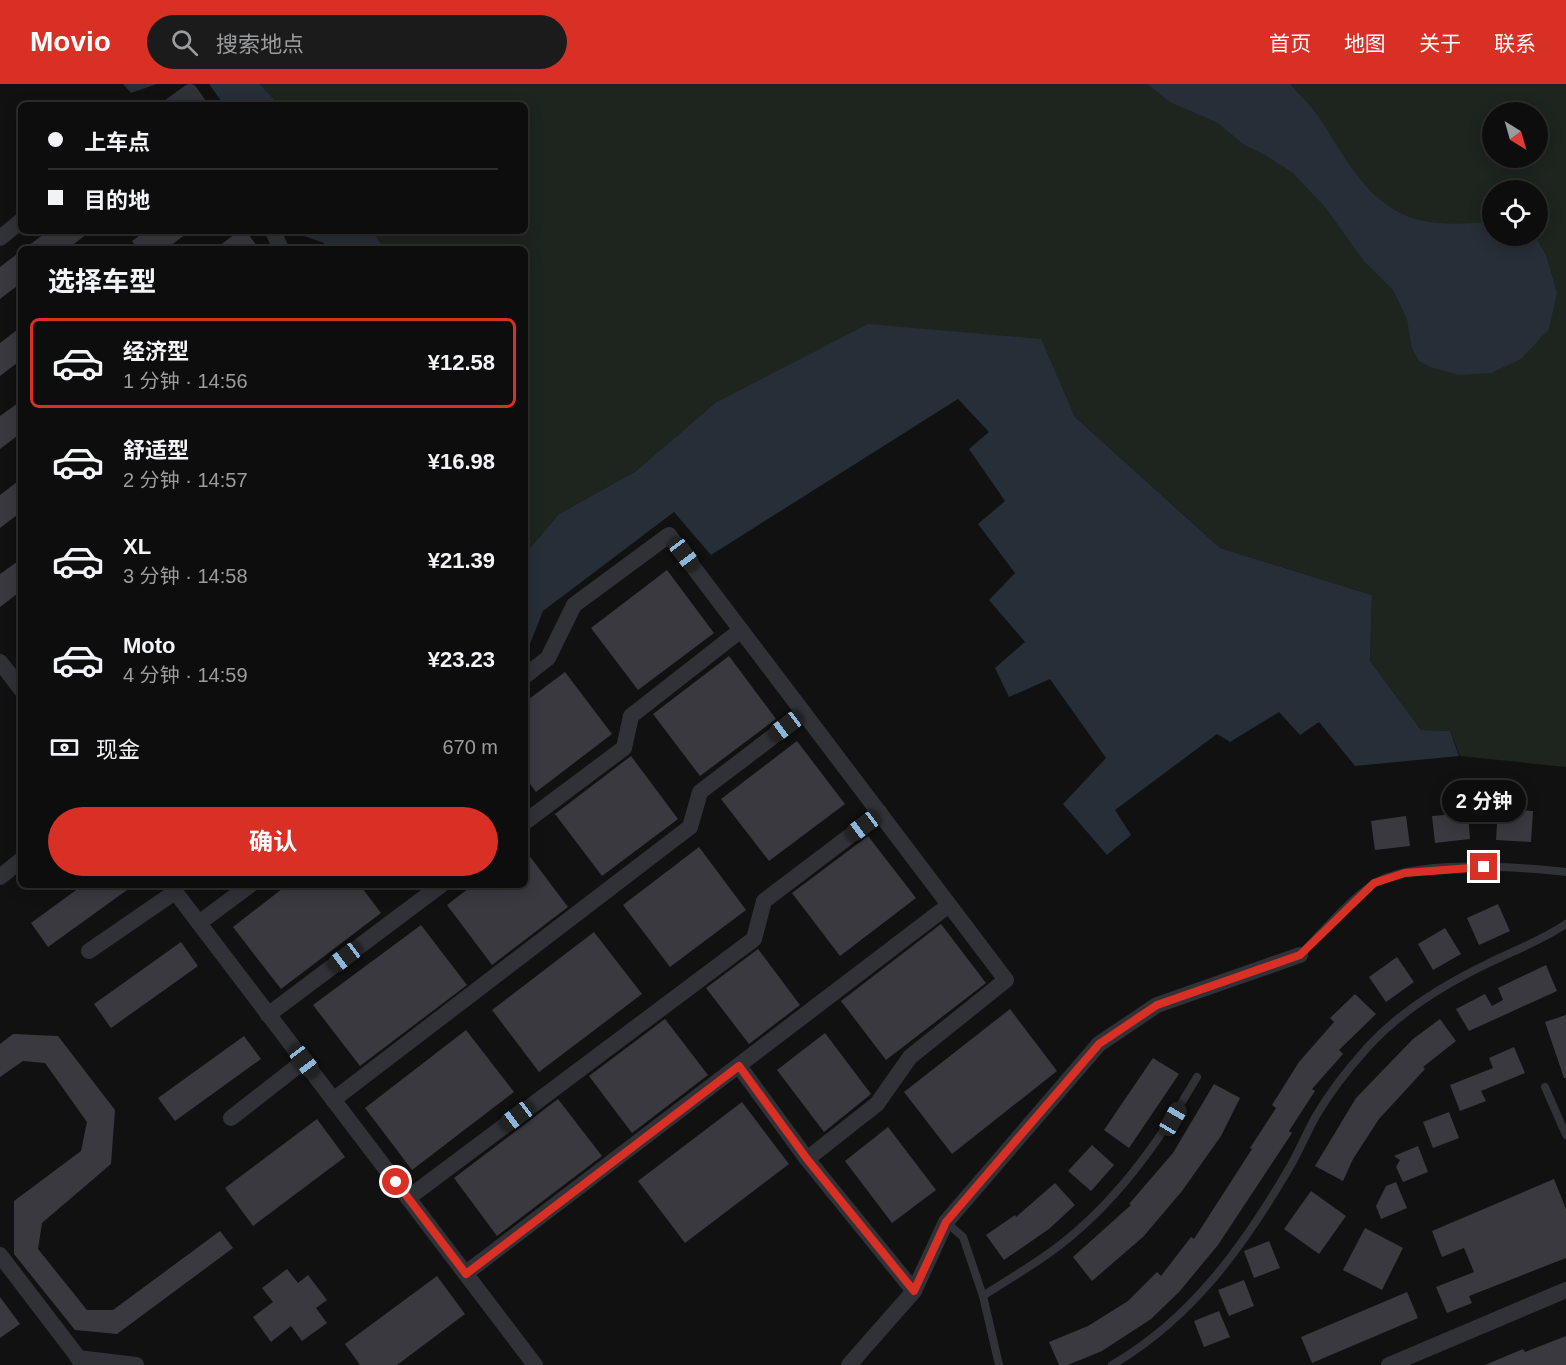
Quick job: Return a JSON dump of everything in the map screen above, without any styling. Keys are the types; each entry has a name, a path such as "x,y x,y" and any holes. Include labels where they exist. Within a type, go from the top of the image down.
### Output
{"street":[{"path":"176,102 190,92 197,102"},
{"path":"0,238 18,223"},
{"path":"528,674 548,658 574,605 669,535 1006,980 910,1057 877,1104 807,1159"},
{"path":"528,820 624,748 631,716 741,630"},
{"path":"0,662 18,685"},
{"path":"333,1100 690,827 700,792 804,713"},
{"path":"408,1198 754,939 764,901 880,813"},
{"path":"0,877 18,862"},
{"path":"199,923 246,888"},
{"path":"268,1015 437,888"},
{"path":"90,951 173,889 535,1365"},
{"path":"466,1274 949,905"},
{"path":"849,1365 914,1291 946,1222 1099,1044 1157,1005 1300,955"},
{"path":"231,1118 304,1061"},
{"path":"739,1066 807,1159 914,1291"},
{"path":"0,1255 81,1362 136,1365"},
{"path":"1389,1365 1566,1290"}],"lane":[{"path":"1300,955 1374,883 1405,873 1462,867 1528,868 1566,872"},
{"path":"1112,1365 1128,1361 1189,1307 1219,1273 1248,1236 1292,1163 1316,1116 1340,1081 1369,1046 1428,995 1488,963 1545,938 1566,924"},
{"path":"983,1296 1052,1251 1117,1191 1148,1154 1197,1077"},
{"path":"1545,1087 1566,1135"},
{"path":"946,1222 963,1237 983,1296 999,1365"}],"shaded area":[{"path":"123,84 157,84 131,93"},
{"path":"209,84 260,84 276,102 222,102"},
{"path":"260,84 1566,84 1566,767 1460,756 1450,731 1421,730 1370,661 1372,595 1220,548 1075,417 1040,339 715,403 636,471 559,514 528,550 528,246 383,246 374,234 528,234 528,102 276,102"},
{"path":"1147,84 1290,84 1315,112 1359,177 1385,204 1401,213 1428,222 1482,223 1482,246 1541,246 1546,255 1557,293 1549,329 1521,359 1491,373 1459,375 1430,367 1419,361 1412,349 1407,319 1393,290 1364,261 1325,207 1293,173 1243,144 1218,123 1170,102"},
{"path":"374,234 383,246 326,246 324,243 301,235"},
{"path":"868,324 1041,339 1075,417 1220,548 1372,595 1370,661 1421,730 1450,731 1459,756 1355,766 1319,722 1300,735 1279,712 1230,742 1217,734 1115,810 1131,835 1107,855 1063,804 1106,758 1050,679 1009,697 995,668 1025,642 989,600 1015,573 978,524 1005,501 969,449 989,432 958,399 711,555 674,512 543,611 528,649 528,550 559,514 636,471 715,403"}],"building":[{"path":"44,234 87,234 71,246 28,246"},
{"path":"142,234 186,234 170,246 136,246 132,241"},
{"path":"235,234 248,234 257,246 219,246"},
{"path":"18,253 18,285 0,299 0,267"},
{"path":"18,329 18,362 0,376 0,343"},
{"path":"18,403 18,435 0,449 0,416"},
{"path":"18,481 18,514 0,528 0,495"},
{"path":"18,561 18,593 0,607 0,574"},
{"path":"667,570 714,633 638,690 591,628"},
{"path":"729,656 776,719 700,776 653,714"},
{"path":"565,672 612,734 536,792 528,781 528,700"},
{"path":"797,741 845,804 769,861 721,799"},
{"path":"631,756 678,819 602,876 555,814"},
{"path":"1498,809 1533,811 1531,842 1496,840"},
{"path":"1468,813 1470,839 1435,843 1432,816"},
{"path":"1406,816 1410,846 1375,850 1371,821"},
{"path":"868,836 916,898 840,956 792,893"},
{"path":"699,847 746,910 670,967 623,905"},
{"path":"528,854 568,907 492,965 447,905 469,888 528,888"},
{"path":"79,888 130,888 48,947 31,923"},
{"path":"283,888 362,888 381,913 281,989 233,927"},
{"path":"1498,904 1510,931 1479,945 1467,918"},
{"path":"941,924 986,983 886,1060 841,1001"},
{"path":"421,925 467,985 360,1066 313,1005"},
{"path":"1445,928 1461,954 1433,970 1418,944"},
{"path":"594,932 642,994 539,1072 492,1010"},
{"path":"181,942 198,966 111,1028 94,1004"},
{"path":"758,949 800,1005 749,1044 706,988"},
{"path":"1397,957 1414,982 1386,1002 1369,977"},
{"path":"1546,965 1557,991 1469,1031 1456,1009 1485,994 1492,1006 1503,1000 1498,988"},
{"path":"1355,994 1376,1014 1339,1050 1343,1054 1312,1089 1315,1091 1289,1131 1292,1133 1218,1245 1179,1292 1151,1319 1102,1351 1068,1365 1059,1365 1049,1342 1088,1326 1128,1301 1157,1272 1161,1276 1191,1237 1194,1239 1252,1149 1250,1148 1276,1108 1272,1105 1299,1062 1334,1022 1330,1018"},
{"path":"1010,1009 1057,1071 952,1154 904,1092"},
{"path":"1566,1015 1566,1078 1564,1078 1545,1022"},
{"path":"665,1019 708,1075 632,1133 589,1076"},
{"path":"1440,1019 1456,1041 1423,1067 1425,1069 1379,1119 1353,1159 1343,1181 1315,1166 1356,1098 1413,1039"},
{"path":"466,1030 514,1092 412,1170 365,1108"},
{"path":"825,1033 871,1094 824,1132 777,1070"},
{"path":"13,1034 58,1036 115,1110 111,1164 42,1223 38,1249 87,1310 113,1310 220,1231 233,1248 117,1334 75,1330 14,1254 14,1201 81,1151 87,1122 45,1063 23,1061 0,1077 0,1044"},
{"path":"244,1036 261,1059 175,1121 158,1098"},
{"path":"1514,1047 1525,1073 1481,1091 1486,1101 1460,1111 1450,1085 1493,1068 1489,1058"},
{"path":"1153,1058 1179,1074 1129,1148 1104,1130"},
{"path":"1214,1084 1240,1098 1221,1136 1182,1191 1143,1237 1092,1281 1073,1257 1131,1205 1129,1204 1173,1153"},
{"path":"558,1099 602,1156 497,1236 454,1178"},
{"path":"742,1102 789,1164 685,1243 638,1181"},
{"path":"1449,1112 1459,1138 1433,1148 1423,1122"},
{"path":"317,1119 345,1157 253,1226 225,1188"},
{"path":"888,1127 936,1190 892,1223 845,1161"},
{"path":"1092,1145 1114,1165 1091,1191 1068,1171"},
{"path":"1418,1146 1428,1172 1403,1182 1396,1167 1400,1160 1394,1156"},
{"path":"1554,1179 1566,1209 1566,1258 1469,1296 1472,1303 1447,1313 1436,1287 1474,1272 1464,1248 1442,1257 1432,1231"},
{"path":"1396,1182 1407,1208 1381,1219 1376,1206 1386,1186"},
{"path":"1055,1183 1075,1205 1049,1229 1004,1260 986,1235 1015,1215 1016,1217"},
{"path":"1311,1191 1346,1216 1319,1254 1284,1229"},
{"path":"1365,1228 1403,1248 1382,1290 1343,1270"},
{"path":"1269,1241 1280,1268 1254,1278 1244,1251"},
{"path":"287,1269 298,1283 308,1275 327,1300 316,1308 327,1323 302,1341 291,1326 271,1342 253,1317 273,1302 262,1288"},
{"path":"437,1276 465,1314 397,1365 360,1365 345,1344"},
{"path":"1244,1280 1254,1306 1229,1316 1218,1290"},
{"path":"1407,1292 1418,1318 1312,1363 1301,1337"},
{"path":"0,1297 20,1324 0,1338"},
{"path":"1219,1311 1230,1337 1204,1347 1194,1321"},
{"path":"1566,1336 1566,1365 1485,1365 1523,1349 1525,1352"}],"route":[{"path":"396,1182 466,1274 739,1066 807,1159 914,1291 946,1222 1099,1044 1157,1005 1300,955 1374,883 1405,873 1484,867"}]}
